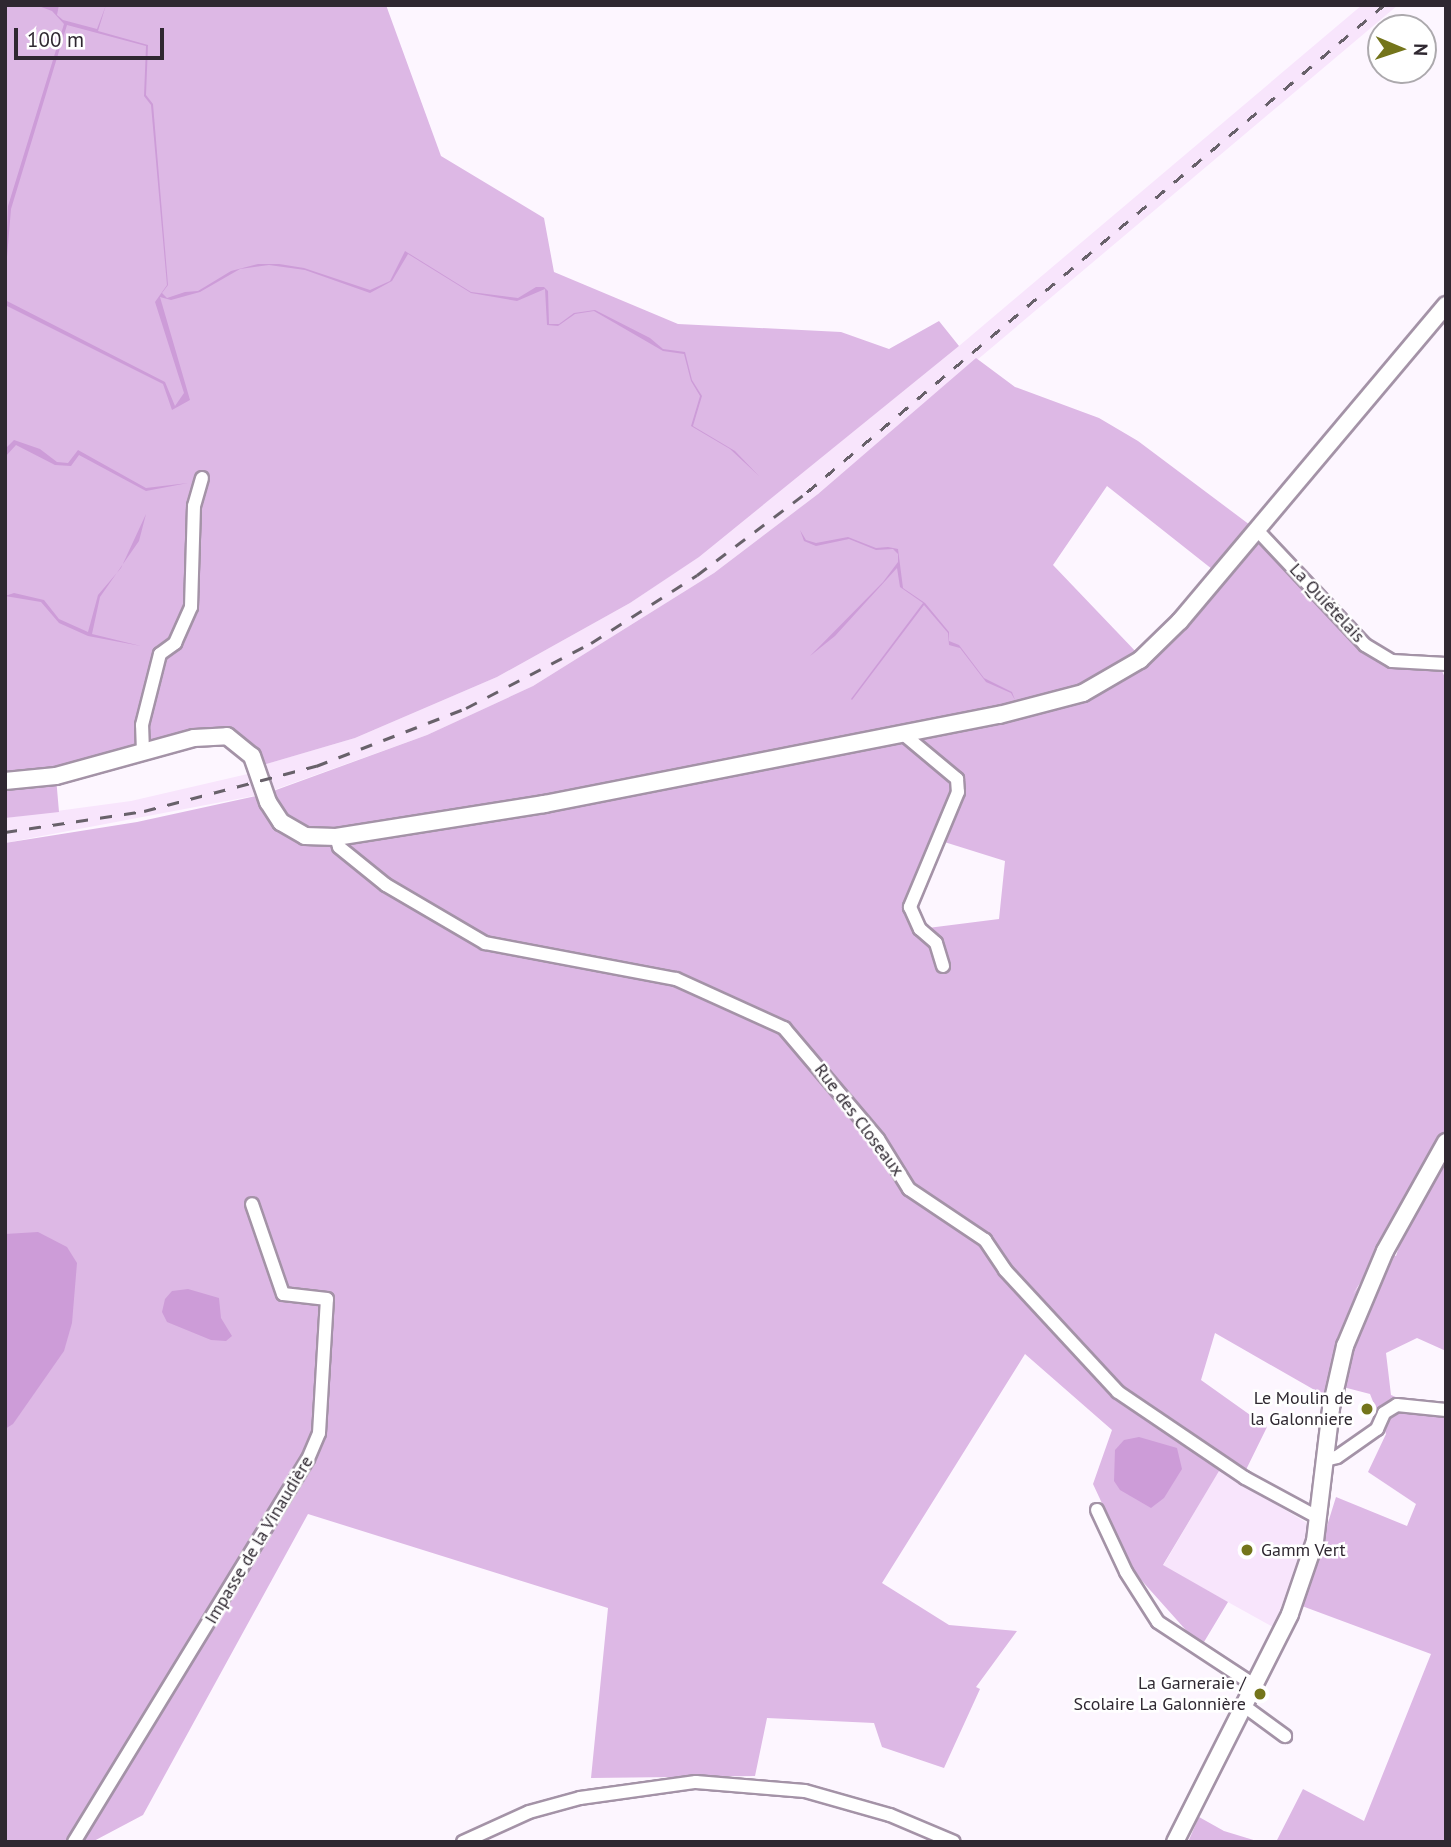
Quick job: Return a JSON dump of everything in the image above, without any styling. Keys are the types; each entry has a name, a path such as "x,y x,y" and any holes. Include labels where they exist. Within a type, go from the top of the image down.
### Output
{"main road":[{"path":"5,781 56,776 194,738 227,736 247,749 274,814 290,829 314,837 336,837 487,815 1021,709 1083,693 1140,660 1180,621 1446,305"},
{"path":"1175,1842 1290,1614 1319,1518 1338,1375 1362,1300 1446,1142"}],"street":[{"path":"143,752 142,725 160,654 175,643 191,607 194,506 202,478"},
{"name":"La Quiételais","path":"1258,531 1365,645 1392,661 1446,664"},
{"path":"902,733 957,779 958,792 910,907 920,929 936,943 943,966"},
{"name":"Rue des Closeaux","path":"336,837 339,847 386,885 485,943 676,979 783,1028 878,1139 909,1189 985,1240 1005,1270 1118,1392 1245,1478 1319,1518"},
{"name":"Impasse de la Vinaudière","path":"74,1842 302,1471 319,1433 327,1299 283,1294 252,1204"},
{"path":"1325,1460 1337,1457 1377,1429 1384,1413 1397,1405 1446,1410"},
{"path":"1097,1510 1126,1572 1158,1622 1254,1685"},
{"path":"1244,1706 1284,1736"},
{"path":"463,1842 529,1812 580,1798 696,1782 805,1791 890,1815 954,1842"}],"shaded area":[{"path":"5,5 386,5 441,156 544,218 554,272 678,324 841,332 889,349 939,321 959,346 699,557 630,603 497,677 355,738 263,765 227,736 56,777 59,812 5,818"},
{"path":"36,5 59,5 57,15 63,20 97,29 106,5 98,31 148,45 146,95 153,104 168,285 162,293 167,298 198,291 231,271 258,264 304,268 370,290 390,281 405,251 471,292 518,298 536,287 544,287 548,291 549,324 559,324 574,313 595,310 650,338 663,349 685,352 692,380 702,396 693,426 735,451 759,476 730,449 691,426 700,396 691,381 684,354 663,351 594,311 575,314 558,326 547,325 545,289 517,301 471,293 408,254 392,281 370,293 305,270 269,265 240,269 200,292 171,300 160,297 190,400 172,410 163,384 5,305 5,300 165,382 175,406 184,393 155,302 167,285 151,105 144,96 146,46 67,25 11,209 5,281 8,206 64,24 52,11"},
{"path":"1362,5 1398,5 1387,14 1367,14 1367,31 818,494 714,573 533,686 427,735 271,791 263,765 355,738 497,677 630,603 699,556 959,346"},
{"path":"976,358 1015,387 1099,418 1138,441 1258,531 1365,645 1392,661 1439,664 1446,680 1446,1351 1417,1338 1386,1353 1391,1395 1446,1418 1446,1842 1276,1842 1303,1789 1364,1821 1431,1654 1302,1606 1336,1497 1407,1526 1416,1504 1368,1472 1386,1434 1370,1394 1343,1387 1339,1404 1215,1333 1201,1380 1267,1427 1240,1482 1219,1471 1163,1565 1228,1602 1201,1647 1134,1572 1093,1484 1112,1430 1025,1354 882,1583 949,1625 1017,1631 976,1687 980,1689 944,1768 882,1747 874,1723 767,1718 755,1776 591,1778 608,1608 308,1514 143,1815 92,1842 5,1842 5,843 137,822 265,794 427,735 533,686 714,573 818,494","holes":["1107,486 1217,573 1139,655 1053,565","938,840 1005,861 999,919 920,929 910,907","1413,1202 1396,1256 1385,1251 1353,1294"]},
{"path":"14,440 40,449 57,462 68,463 78,450 146,488 188,483 146,491 79,455 71,466 55,465 16,445 5,457 5,449"},
{"path":"146,514 139,541 123,565"},
{"path":"800,530 806,540 816,543 848,537 876,548 898,549 903,588 925,603 949,632 949,641 959,645 984,678 1012,692 1015,700 1011,693 986,682 960,648 949,645 948,633 924,605 852,700 923,603 900,587 897,568 835,636 810,656 883,582 898,562 898,554 893,549 876,550 849,539 816,546 804,541"},
{"path":"117,573 100,597 92,634 141,646 88,636 59,623 41,602 5,596 14,593 44,600 59,619 88,632 98,595"},
{"path":"252,773 258,795 5,843 5,818 131,801"},
{"path":"38,1232 67,1247 77,1263 72,1323 64,1351 13,1424 5,1429 5,1234"},
{"path":"188,1289 219,1298 221,1318 232,1336 226,1341 211,1340 167,1322 162,1312 165,1299 172,1291"},
{"path":"1139,1437 1177,1448 1182,1469 1164,1498 1151,1508 1120,1490 1114,1481 1115,1450 1124,1440"},
{"path":"1219,1470 1307,1523 1309,1538 1273,1627 1163,1566"},
{"path":"1199,1817 1224,1831 1260,1842 1188,1842"}],"railway":[{"path":"5,832 144,811 316,766 466,708 591,643 697,575 807,492 1384,5"}],"place":[{"name":"Le Moulin de la Galonniere","path":"1367,1409"},
{"name":"Gamm Vert","path":"1247,1550"},
{"name":"La Garneraie / Scolaire La Galonnière","path":"1260,1694"}]}
